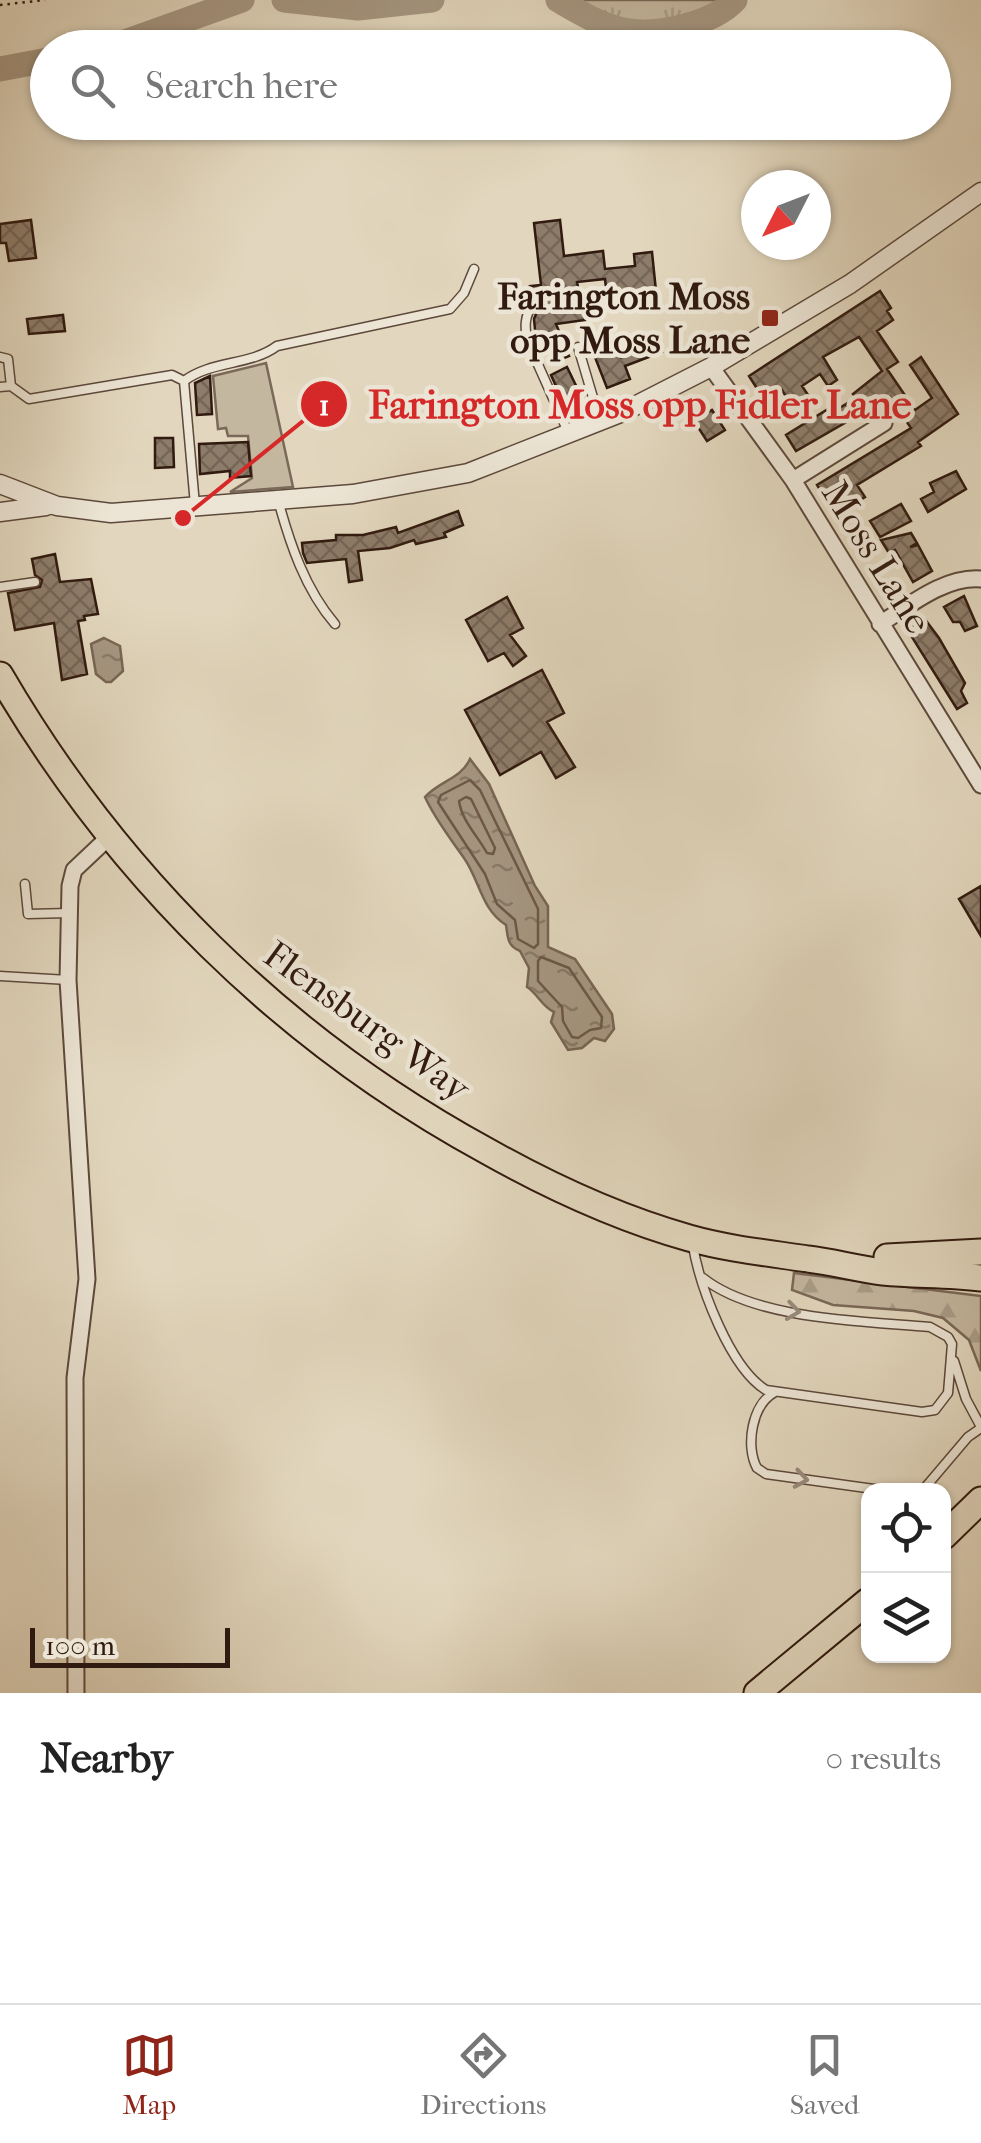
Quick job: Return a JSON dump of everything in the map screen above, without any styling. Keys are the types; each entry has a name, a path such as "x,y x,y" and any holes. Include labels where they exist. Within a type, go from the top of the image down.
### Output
{"highway":[{"name":"Flensburg Way","path":"0,676 46,750 110,837 160,895 232,968 296,1024 444,1127 515,1167 612,1212 692,1239 881,1272 981,1278"},
{"name":"Flensburg Way","path":"808,1258 981,1252"},
{"path":"951,1532 981,1500"},
{"path":"951,1534 981,1514"},
{"path":"758,1693 861,1608"}],"street":[{"path":"0,512 56,506 111,513 353,494 468,473 600,421 711,367 850,284 981,192"},
{"name":"Moss Lane","path":"711,367 792,480 981,785"},
{"path":"792,480 884,423"},
{"path":"0,484 56,506"},
{"path":"880,624 964,578 981,579"},
{"path":"76,1693 74,1397 87,1279 68,980 70,914 74,870 110,837"}],"lane":[{"path":"184,380 198,370 267,354 278,346 450,310 464,293 474,268"},
{"path":"533,306 525,325 527,340 569,434"},
{"path":"578,347 600,421"},
{"path":"0,356 8,359 11,386"},
{"path":"0,388 11,386 30,399 172,375 184,380"},
{"path":"184,380 195,506"},
{"path":"278,500 296,557 319,605 335,624"},
{"path":"0,587 35,582"},
{"path":"26,884 28,914 70,914"},
{"path":"0,976 68,980"},
{"path":"692,1239 715,1316 746,1373 758,1385 775,1392 928,1412 940,1405 948,1392 953,1356"},
{"path":"702,1278 721,1293 782,1310 930,1327 948,1336 966,1399 981,1428 968,1437 928,1483"},
{"path":"775,1392 761,1403 756,1418 751,1451 757,1468 766,1474 861,1487"}],"path":[{"path":"0,5 45,0"}],"green space":[{"path":"568,0 730,0 683,21 633,28 599,17"},
{"path":"266,363 293,487 230,492 252,478 248,436 228,436 226,428 218,429 213,376"},
{"path":"794,1273 981,1296 981,1371 969,1340 943,1318 914,1311 833,1305 792,1290"}],"water":[{"path":"104,638 120,646 123,671 111,682 96,674 91,644"},
{"path":"470,759 489,784 548,906 548,947 575,959 612,1014 614,1029 605,1041 594,1038 582,1048 568,1050 551,1022 554,1012 527,987 529,968 520,951 510,944 506,925 491,911 469,867 425,797 461,771"}],"building":[{"path":"31,220 36,258 9,261 6,243 0,243 0,224"},
{"path":"560,220 564,256 603,251 605,269 635,266 634,254 652,252 656,291 622,295 623,304 608,306 605,279 577,282 585,320 556,324 569,356 554,362 547,339 536,340 534,319 540,304 532,299 530,286 541,285 534,223"},
{"path":"880,291 891,308 887,311 893,320 877,331 898,362 887,369 915,410 932,398 910,365 921,357 958,414 918,442 921,446 857,485 865,497 849,507 854,517 841,524 817,485 911,428 890,397 796,451 786,435 833,406 836,410 856,398 853,394 882,371 859,337 823,357 837,380 828,386 820,374 802,386 810,398 794,409 782,390 765,401 749,376"},
{"path":"63,315 65,331 29,334 27,319"},
{"path":"614,338 621,357 658,342 662,352 625,366 630,379 607,388 591,347"},
{"path":"567,367 582,398 565,406 551,375"},
{"path":"210,376 212,414 197,415 195,383"},
{"path":"712,410 725,430 707,441 694,421"},
{"path":"155,438 173,438 174,467 155,468"},
{"path":"248,442 251,476 230,478 230,471 200,474 199,444"},
{"path":"956,471 966,489 928,512 921,499 934,492 930,483"},
{"path":"901,504 911,521 880,537 870,521"},
{"path":"458,511 463,525 444,533 446,537 358,551 362,580 349,582 346,559 307,563 303,553 302,543 396,527 398,533"},
{"path":"911,533 917,543 910,547 918,545 932,571 913,582 895,550 889,553 881,540"},
{"path":"55,554 60,582 91,579 98,614 78,621 87,674 62,680 54,623 15,630 8,593 40,587 42,580 35,575 32,559"},
{"path":"964,596 977,626 965,631 960,622 953,622 944,607"},
{"path":"507,597 523,628 510,635 526,656 513,666 504,653 488,661 466,620"},
{"path":"919,617 939,638 965,683 961,691 967,703 957,709 905,626"},
{"path":"542,670 564,713 547,722 575,767 556,778 541,752 500,775 465,710"},
{"path":"981,886 981,936 959,899"}],"waterway":[{"path":"158,30 242,0"},
{"path":"284,0 358,8 432,0"},
{"path":"558,0 623,30"},
{"path":"667,30 713,16 735,0"},
{"path":"0,69 30,63"}],"place":[{"name":"Farington Moss opp Moss Lane","path":"770,318"},
{"name":"Farington Moss opp Fidler Lane","path":"183,518"}]}
